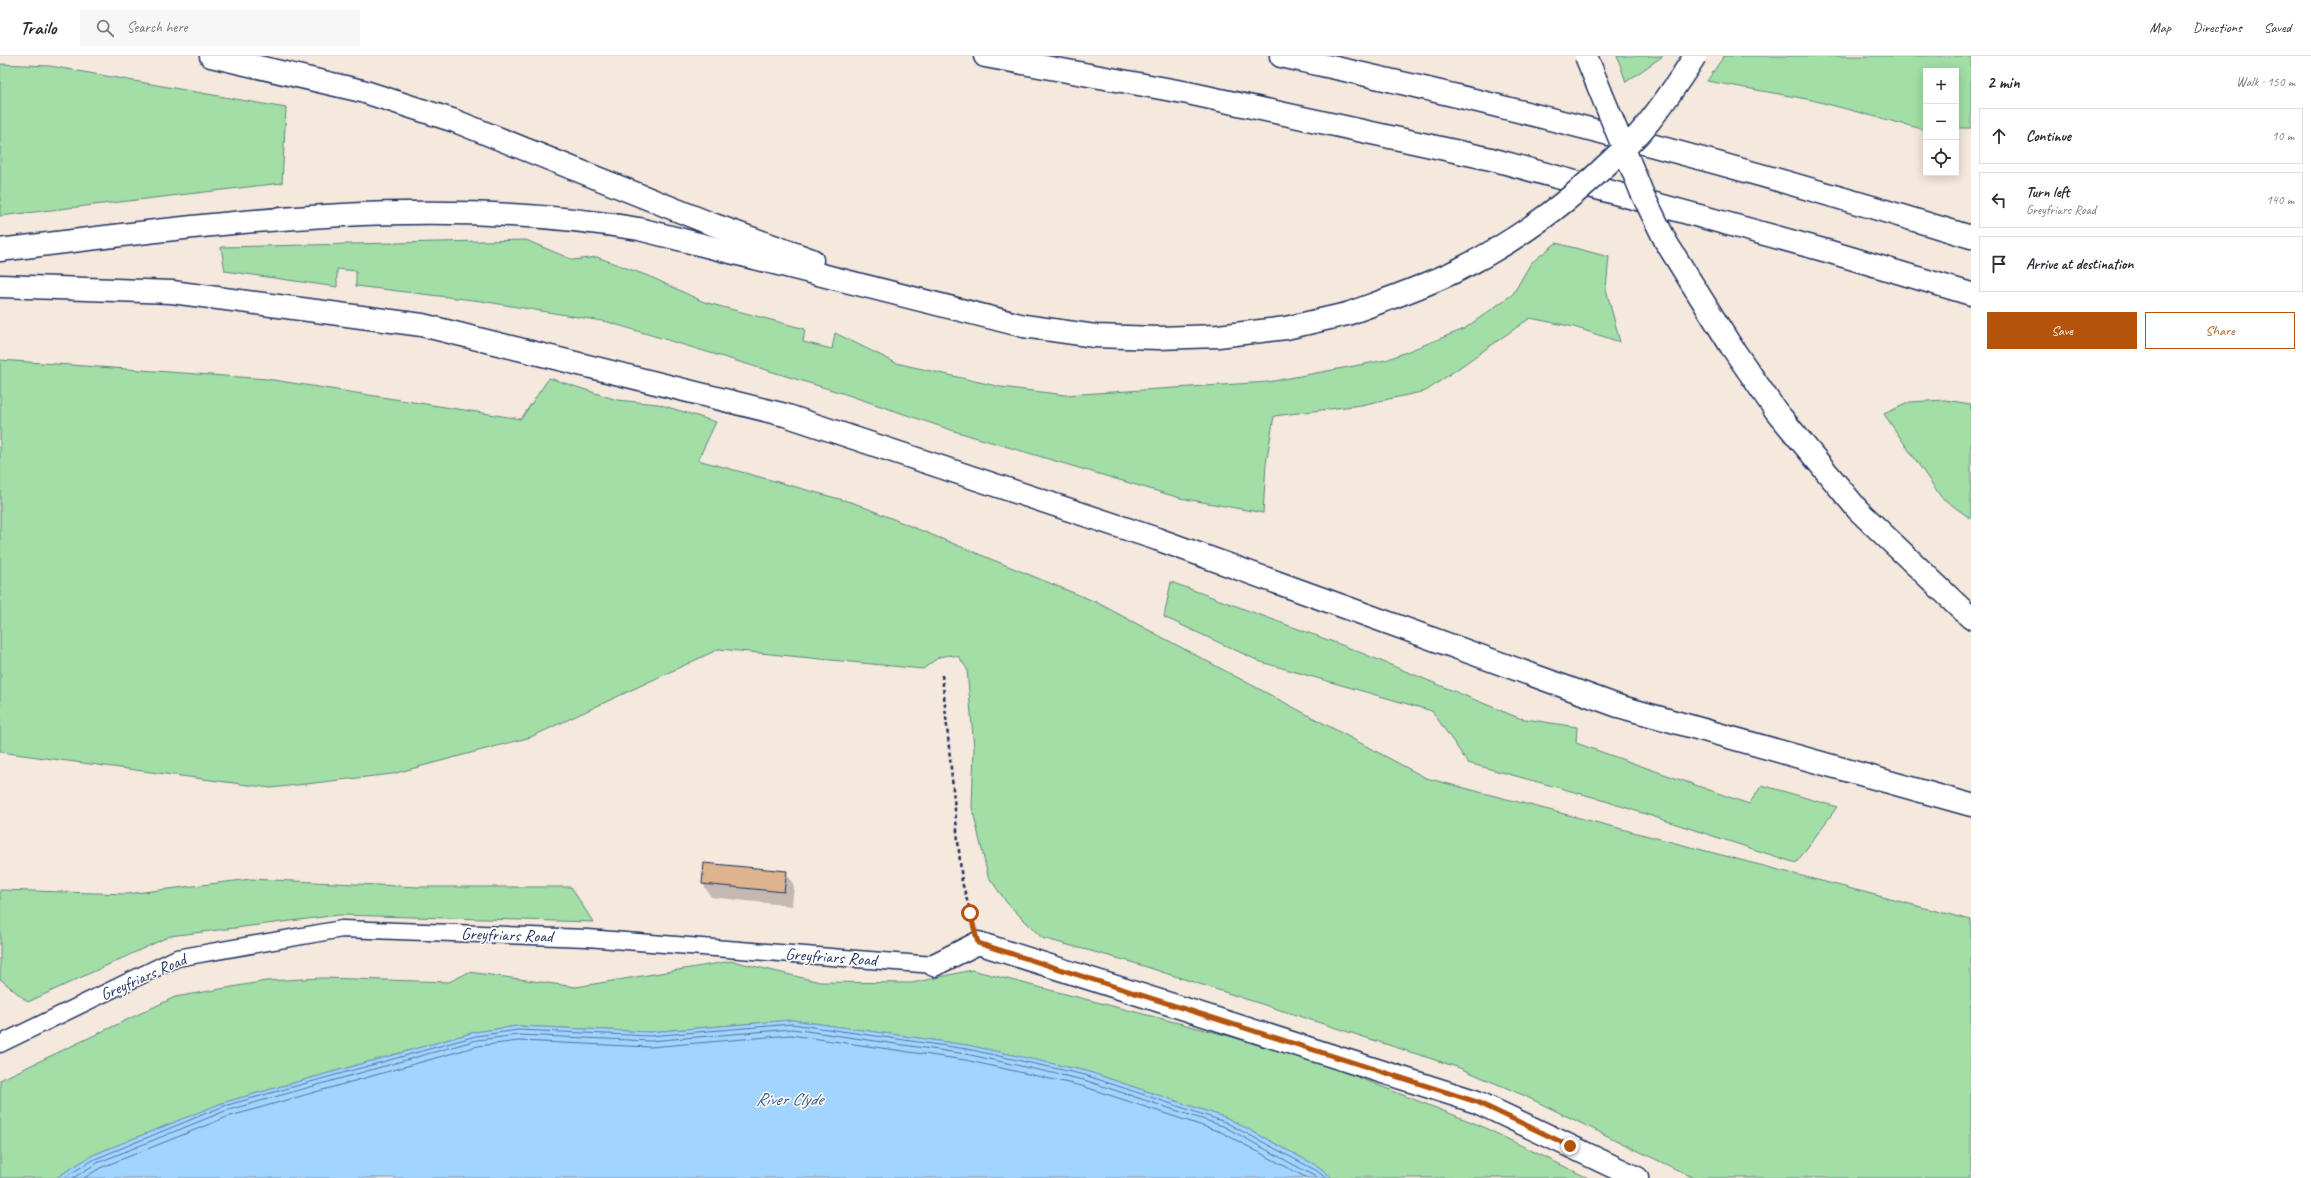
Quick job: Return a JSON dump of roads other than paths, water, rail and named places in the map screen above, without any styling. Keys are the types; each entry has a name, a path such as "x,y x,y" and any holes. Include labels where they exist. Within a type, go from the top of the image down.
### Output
{"main road":[{"path":"211,56 362,91 455,121 709,223 917,297"},
{"path":"984,56 1188,93 1491,159 1827,250 1971,294"},
{"path":"1281,56 1400,81 1746,170 1971,237"},
{"path":"1586,56 1642,193 1666,242 1731,346 1776,411 1858,510 1971,618"},
{"path":"0,250 278,218 387,214 494,214 585,220 639,229 917,297 1024,326 1095,336 1158,338 1218,336 1286,328 1347,314 1408,292 1460,269 1514,239 1556,209 1592,180 1643,129 1675,87 1695,56"},
{"path":"0,286 172,292 422,326 785,415 1157,539 1618,706 1971,805"},
{"name":"Greyfriars Road","path":"934,965 978,943 1477,1102 1637,1178"}],"lane":[{"name":"Greyfriars Road","path":"0,1044 177,958 342,929 587,938 934,965"}],"water":[{"name":"River Clyde","path":"792,1020 967,1045 1086,1071 1227,1118 1319,1167 1332,1178 56,1178 93,1155 222,1103 475,1032 518,1026 650,1032"}]}
